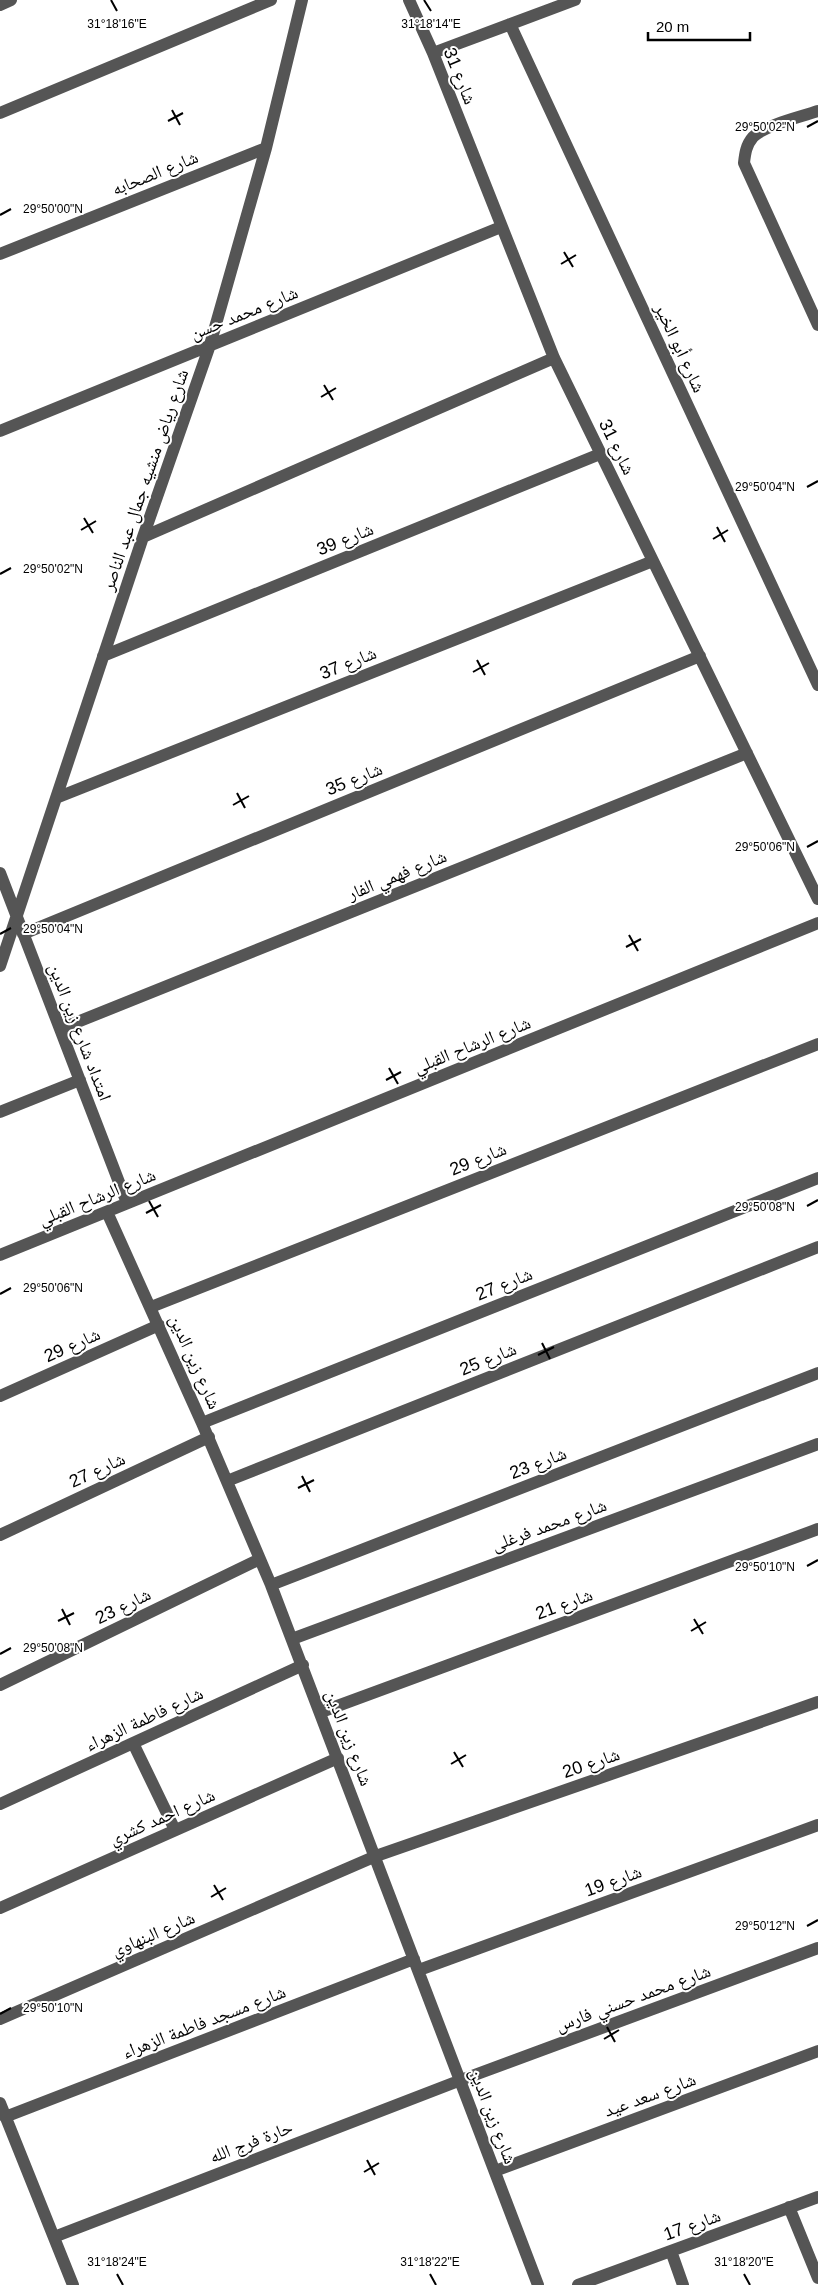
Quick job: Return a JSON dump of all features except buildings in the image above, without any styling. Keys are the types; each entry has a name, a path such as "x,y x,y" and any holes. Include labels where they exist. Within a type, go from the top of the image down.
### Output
{"street":[{"path":"0,5 11,0"},
{"path":"0,113 271,0"},
{"name":"شارع رياض منشيه جمال عبد الناصر","path":"0,966 143,537 210,345 266,148 302,0"},
{"name":"شارع 31","path":"409,0 433,53 554,358 818,899"},
{"path":"433,53 575,0"},
{"name":"شارع أبو الخير","path":"510,24 818,686"},
{"path":"818,111 765,130 753,137 745,149 744,163 748,176 818,325"},
{"name":"شارع الصحابه","path":"0,254 266,148"},
{"name":"شارع محمد حسن","path":"0,431 501,227"},
{"path":"143,537 554,358"},
{"name":"شارع 39","path":"103,656 600,454"},
{"name":"شارع 37","path":"56,798 653,562"},
{"name":"شارع 35","path":"23,934 700,656"},
{"name":"شارع فهمي الفار","path":"60,1029 747,753"},
{"name":"امتداد شارع زين الدين","path":"0,873 127,1204"},
{"name":"شارع الرشاح القبلي","path":"0,1255 818,923"},
{"name":"شارع 29","path":"151,1307 818,1044"},
{"path":"0,1112 80,1080"},
{"name":"شارع 27","path":"202,1423 818,1178"},
{"name":"شارع زين الدين","path":"107,1212 209,1437 271,1585 376,1856 538,2285"},
{"name":"شارع 25","path":"227,1481 818,1248"},
{"name":"شارع 29","path":"0,1396 159,1325"},
{"name":"شارع 23","path":"271,1585 818,1373"},
{"name":"شارع 27","path":"0,1535 209,1437"},
{"name":"شارع محمد فرغلى","path":"292,1639 818,1444"},
{"name":"شارع 21","path":"321,1712 818,1529"},
{"name":"شارع 23","path":"0,1685 260,1559"},
{"name":"شارع فاطمة الزهراء","path":"0,1804 303,1665"},
{"name":"شارع 20","path":"376,1856 818,1702"},
{"path":"133,1743 175,1830"},
{"name":"شارع احمد كشري","path":"0,1908 338,1758"},
{"name":"شارع 19","path":"417,1965 818,1825"},
{"name":"شارع البنهاوي","path":"0,2019 376,1856"},
{"name":"شارع محمد حسني فارس","path":"461,2080 818,1948"},
{"name":"شارع مسجد فاطمة الزهراء","path":"6,2117 417,1965"},
{"name":"شارع سعد عيد","path":"495,2171 818,2051"},
{"name":"حارة فرج الله","path":"54,2237 461,2080"},
{"path":"0,2103 73,2285"},
{"name":"شارع 17","path":"578,2285 818,2197"},
{"path":"789,2208 818,2278"},
{"path":"671,2251 684,2285"}]}
